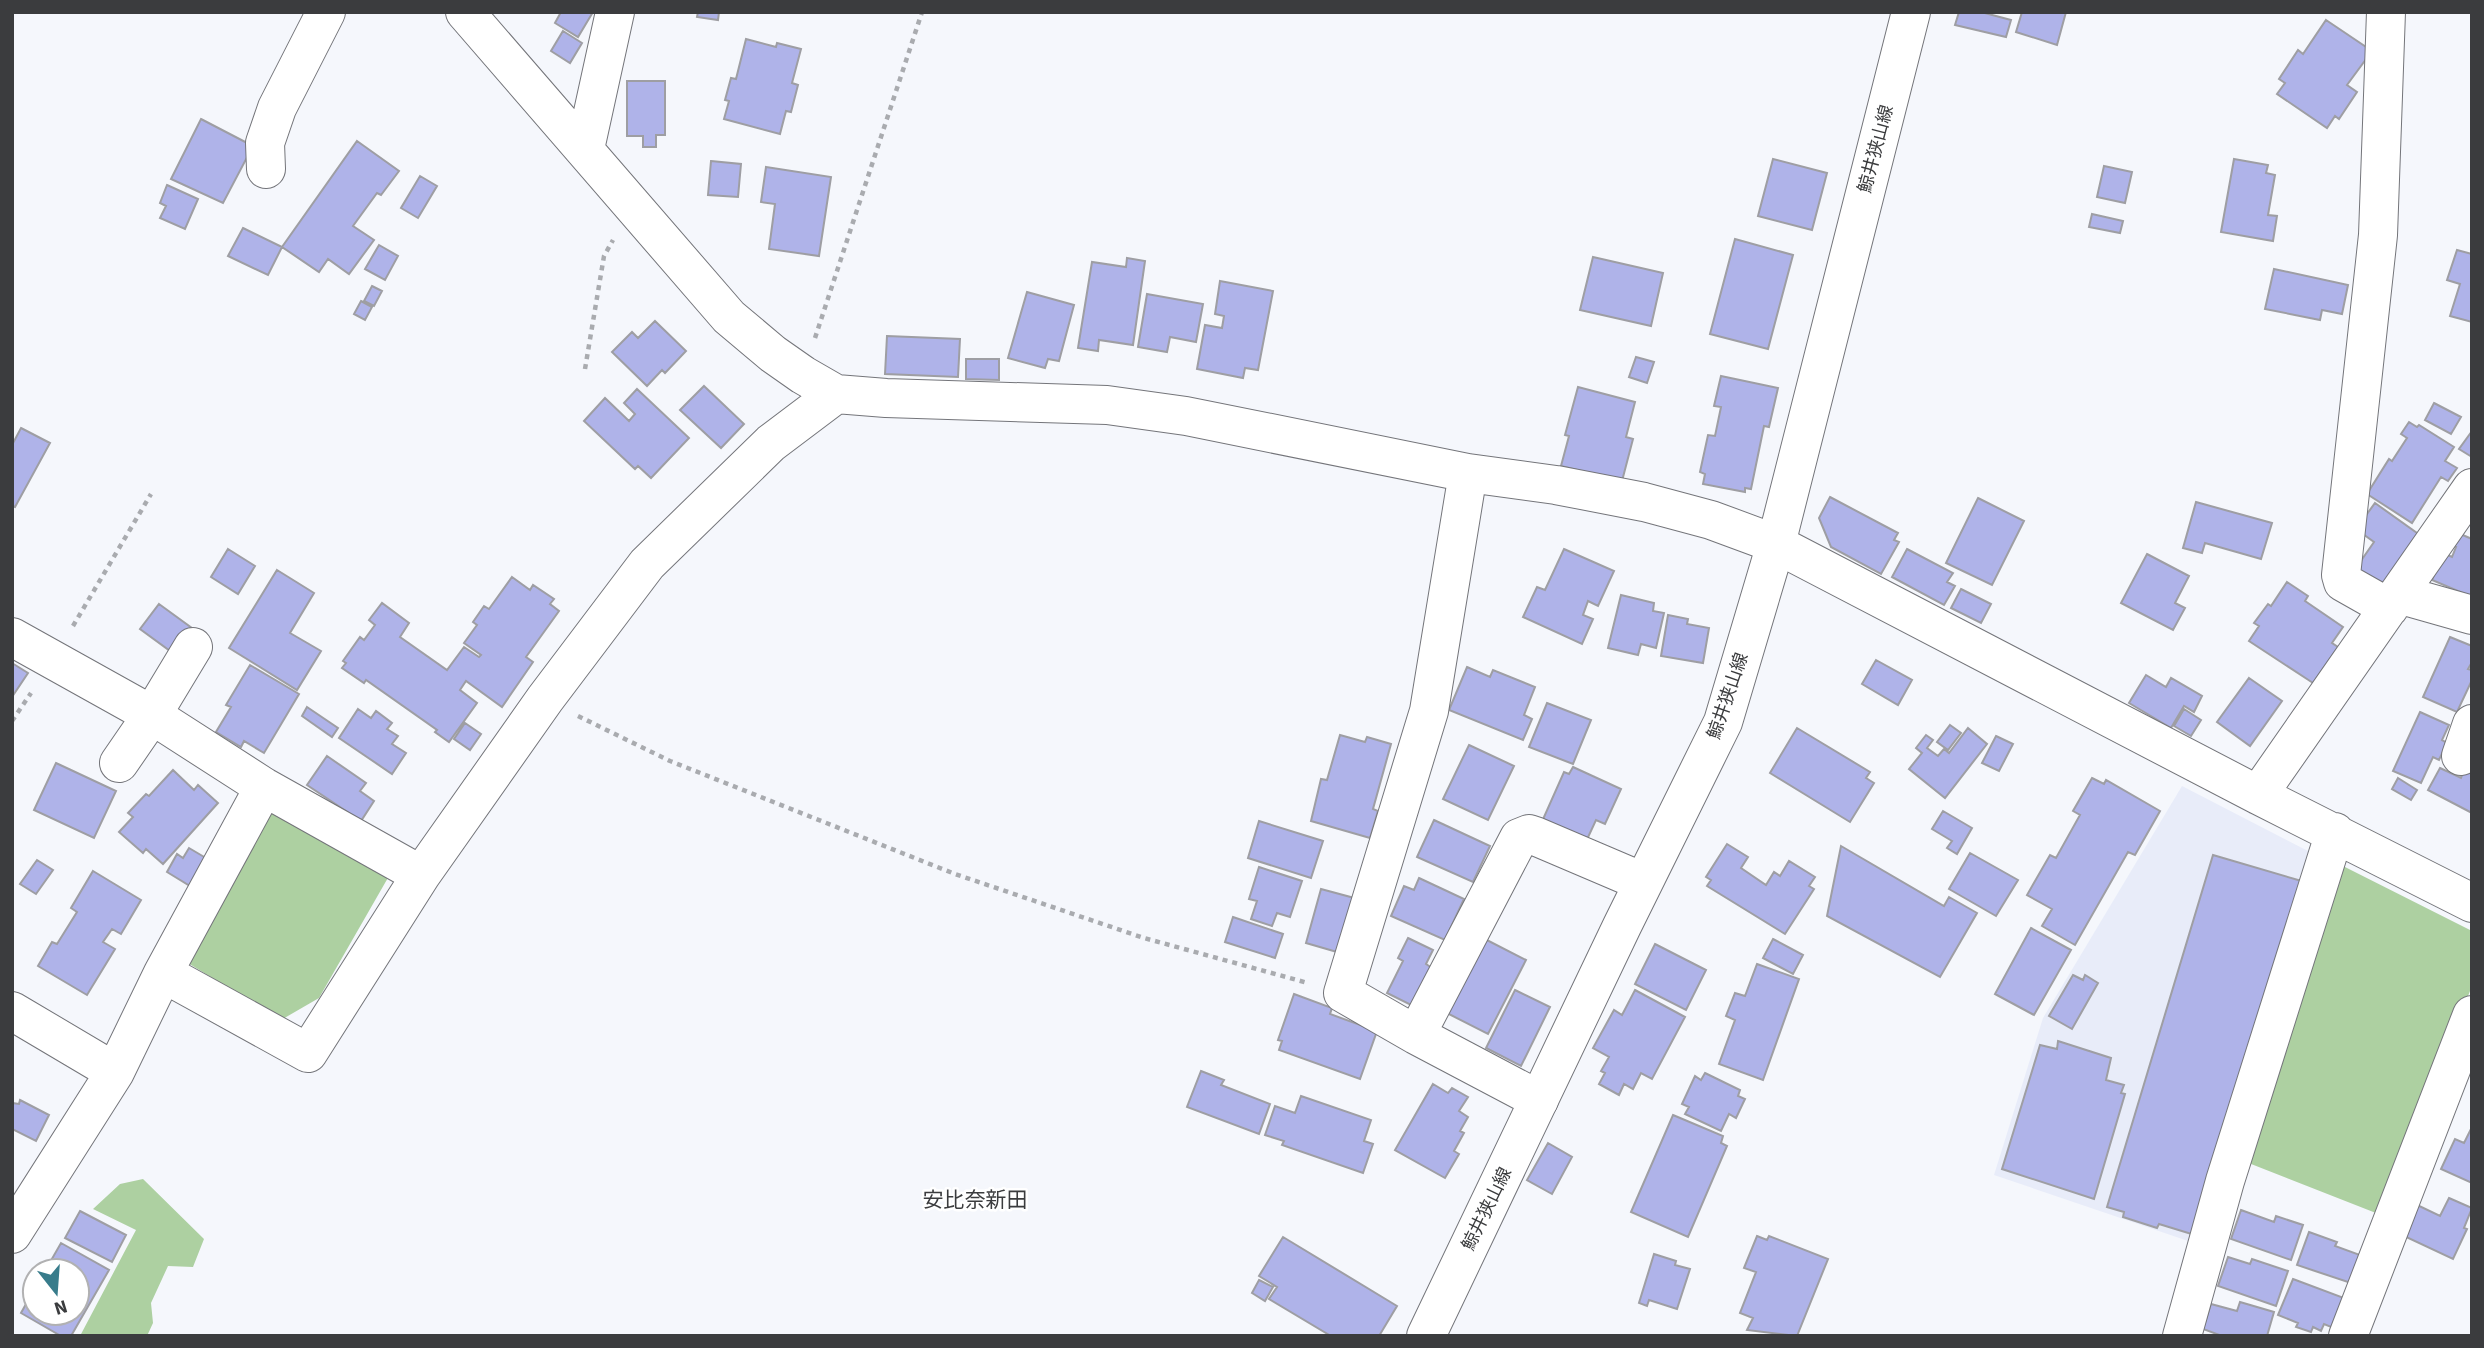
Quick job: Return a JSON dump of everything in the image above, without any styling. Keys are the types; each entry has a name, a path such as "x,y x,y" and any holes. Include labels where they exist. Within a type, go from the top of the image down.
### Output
{"street":[{"path":"266,169 265,143 277,108 326,12"},
{"path":"465,12 729,317 773,354 836,394 1107,405 1185,416 1468,473 1556,485 1644,502 1711,520 1776,544 2258,795 2472,903"},
{"path":"585,149 615,12"},
{"name":"鯨井狭山線","path":"1426,1336 1643,882 1723,722 1776,544 1910,12"},
{"path":"2386,12 2378,236 2341,575 2343,582 2394,601 2472,615"},
{"path":"163,973 308,1053 421,875 545,699 647,564 771,443 836,394"},
{"path":"1468,473 1429,711 1343,993 1539,1100"},
{"path":"2258,795 2472,488"},
{"path":"12,637 152,715 264,787 421,875"},
{"path":"119,763 193,647"},
{"path":"12,1234 115,1072 163,973 264,787"},
{"path":"2182,1336 2225,1181 2335,832"},
{"path":"1416,1035 1519,838 1529,834 1535,836 1643,882"},
{"path":"12,1011 115,1072"},
{"path":"2348,1336 2472,1015"}],"path":[{"path":"803,375 922,12"},
{"path":"585,369 604,257 632,202"},
{"path":"12,721 53,659 151,494"},
{"path":"545,699 670,761 955,874 1144,938 1343,993"}],"shaded area":[{"path":"2182,786 2310,852 2197,1244 1994,1175 2043,1018"}],"green space":[{"path":"273,807 389,876 319,998 281,1020 183,960"},
{"path":"2339,864 2472,931 2472,986 2381,1215 2246,1162"},
{"path":"143,1179 204,1239 193,1267 168,1266 151,1303 153,1323 147,1336 80,1336 85,1327 91,1327 91,1315 136,1230 93,1209 120,1184"}],"building":[{"path":"561,12 593,12 578,37 555,23"},
{"path":"698,12 719,12 718,20 697,17"},
{"path":"1959,12 1981,12 2011,20 2006,37 1955,25"},
{"path":"2022,12 2066,12 2057,45 2016,32"},
{"path":"2326,20 2372,51 2347,85 2357,92 2339,119 2335,116 2327,128 2277,94 2285,83 2279,79 2298,50 2303,54"},
{"path":"563,31 582,43 570,63 551,51"},
{"path":"746,39 776,47 777,43 801,49 792,83 798,85 791,112 786,111 780,134 724,119 729,101 725,100 731,78 736,79"},
{"path":"627,81 665,81 665,135 656,135 656,147 643,147 643,136 627,136"},
{"path":"201,119 253,146 223,203 171,179"},
{"path":"357,141 399,171 381,195 377,193 353,226 374,240 349,274 328,259 319,272 282,247"},
{"path":"1773,159 1827,173 1812,230 1758,216"},
{"path":"2234,159 2268,165 2266,173 2275,175 2268,215 2277,216 2273,241 2221,232"},
{"path":"711,161 741,164 738,197 708,195"},
{"path":"2104,166 2132,172 2125,203 2097,197"},
{"path":"766,167 831,177 819,256 769,249 775,204 761,202"},
{"path":"420,176 437,186 418,218 401,208"},
{"path":"167,185 198,199 185,229 160,218 166,206 160,203"},
{"path":"2092,214 2123,221 2120,233 2089,227"},
{"path":"243,228 282,247 268,275 228,256"},
{"path":"1735,239 1793,255 1768,349 1710,334"},
{"path":"379,245 398,256 385,280 365,269"},
{"path":"2457,250 2472,254 2472,322 2450,316 2460,284 2447,280"},
{"path":"1593,257 1663,273 1651,326 1580,310"},
{"path":"1127,258 1145,261 1133,345 1099,340 1098,351 1078,348 1092,262 1126,267"},
{"path":"2274,269 2348,285 2342,314 2322,310 2320,320 2265,309"},
{"path":"1220,281 1273,291 1258,370 1245,368 1243,378 1197,369 1205,325 1222,328 1224,316 1215,314"},
{"path":"372,286 382,291 374,306 364,301"},
{"path":"1027,292 1074,305 1059,361 1048,359 1045,368 1008,358"},
{"path":"1147,294 1203,304 1196,342 1170,337 1167,352 1138,347"},
{"path":"361,301 372,307 365,320 354,314"},
{"path":"655,321 686,351 665,373 662,370 647,386 612,352 632,332 638,338"},
{"path":"887,336 960,339 958,377 885,374"},
{"path":"1636,357 1654,362 1647,383 1629,377"},
{"path":"966,359 999,359 999,380 966,379"},
{"path":"1721,376 1778,388 1769,427 1764,426 1751,489 1745,488 1745,492 1703,484 1705,474 1700,472 1708,435 1715,436 1721,407 1714,406"},
{"path":"704,386 744,424 721,448 680,410"},
{"path":"1578,387 1635,402 1626,437 1633,439 1622,481 1561,466 1569,436 1565,435"},
{"path":"637,389 689,438 651,478 638,466 635,469 584,421 605,398 629,421 635,414 624,403"},
{"path":"2434,403 2461,417 2451,434 2425,420"},
{"path":"2409,422 2417,427 2419,425 2454,447 2445,461 2457,468 2448,481 2441,477 2412,523 2367,494 2389,459 2392,461 2407,438 2401,434"},
{"path":"21,428 50,443 15,507 12,506 12,445"},
{"path":"2472,431 2472,457 2459,449"},
{"path":"1830,497 1898,533 1894,540 1899,542 1881,574 1831,547 1819,518"},
{"path":"1978,498 2024,521 1992,585 1946,563"},
{"path":"2196,502 2272,523 2261,559 2205,543 2202,553 2183,548"},
{"path":"2375,503 2424,538 2386,590 2356,568 2374,542 2356,529"},
{"path":"2458,533 2472,539 2472,597 2432,580 2443,553 2452,557 2456,547 2452,546"},
{"path":"228,549 255,566 238,594 211,577"},
{"path":"1564,549 1614,571 1598,606 1588,601 1583,615 1593,619 1582,644 1523,617 1537,587 1545,590"},
{"path":"1907,549 1953,573 1947,582 1955,586 1944,605 1892,577"},
{"path":"2147,554 2189,576 2175,603 2185,608 2173,630 2121,603"},
{"path":"277,570 314,593 290,633 321,651 297,690 229,648"},
{"path":"512,577 530,590 533,585 554,599 550,604 559,611 526,657 533,662 502,707 466,681 460,690 477,703 449,742 435,732 437,730 366,680 364,683 342,668 346,663 343,661 360,637 364,640 375,625 369,620 382,603 409,623 400,637 447,670 464,647 479,657 481,655 464,643 477,625 473,622 484,606 489,609"},
{"path":"2287,582 2308,596 2305,601 2343,627 2332,643 2338,647 2313,683 2249,641 2259,626 2254,623 2268,604 2271,606"},
{"path":"1961,589 1991,604 1981,623 1951,608"},
{"path":"1621,595 1654,603 1653,611 1664,613 1656,648 1641,644 1638,655 1608,648"},
{"path":"159,604 196,631 177,656 140,629"},
{"path":"1668,615 1688,619 1687,624 1709,628 1703,663 1661,656"},
{"path":"2450,637 2472,646 2472,662 2468,669 2472,670 2472,680 2457,712 2423,697"},
{"path":"1876,660 1912,680 1898,705 1862,684"},
{"path":"12,663 28,673 12,697"},
{"path":"250,665 299,694 264,753 244,741 241,747 216,732 231,707 226,705"},
{"path":"1467,667 1490,677 1493,670 1535,687 1524,715 1532,719 1523,740 1449,710"},
{"path":"2146,675 2166,687 2171,678 2202,696 2194,712 2184,706 2171,728 2129,703"},
{"path":"2249,678 2282,701 2250,746 2217,722"},
{"path":"1547,703 1591,720 1573,764 1529,747"},
{"path":"307,707 338,728 332,737 302,716"},
{"path":"358,709 371,718 376,711 392,723 387,729 398,736 392,744 406,753 392,774 339,738"},
{"path":"2184,709 2201,720 2191,736 2174,726"},
{"path":"2420,712 2449,725 2442,740 2447,743 2439,760 2433,757 2421,783 2393,771"},
{"path":"465,723 481,734 470,750 454,739"},
{"path":"1950,725 1961,733 1948,750 1937,742"},
{"path":"1797,728 1870,772 1866,778 1874,783 1850,822 1770,773"},
{"path":"1968,728 1987,744 1945,798 1909,769 1922,753 1916,748 1926,735 1933,740 1927,748 1938,756 1944,749 1949,753"},
{"path":"1340,735 1365,742 1367,737 1391,744 1373,809 1378,811 1370,838 1311,821 1321,779 1327,780"},
{"path":"1996,736 2013,744 1999,771 1982,763"},
{"path":"1469,745 1514,766 1488,820 1443,799"},
{"path":"327,756 366,783 360,791 374,801 361,821 307,785"},
{"path":"56,763 116,791 94,838 34,810"},
{"path":"1573,767 1621,789 1605,824 1596,820 1584,846 1540,826 1564,772 1569,774"},
{"path":"2440,768 2461,778 2464,770 2472,774 2472,813 2428,790"},
{"path":"173,770 194,790 198,785 218,803 163,864 146,849 143,853 119,832 133,817 128,813 146,794 149,796"},
{"path":"2092,778 2104,784 2106,780 2160,811 2135,855 2128,852 2075,945 2042,926 2052,909 2027,895 2050,855 2056,858 2080,815 2073,811"},
{"path":"2398,778 2417,790 2411,800 2392,789"},
{"path":"1943,811 1972,828 1957,854 1947,848 1952,841 1932,829"},
{"path":"1434,820 1490,846 1473,882 1417,857"},
{"path":"1259,821 1323,841 1311,878 1248,858"},
{"path":"1727,844 1748,857 1741,868 1766,885 1774,872 1780,876 1789,861 1815,877 1809,886 1814,889 1785,934 1707,886 1711,880 1706,877"},
{"path":"1841,846 1944,906 1949,897 1977,913 1940,977 1827,916"},
{"path":"189,848 211,861 195,889 167,872 177,854 183,858"},
{"path":"1970,853 2018,880 1996,916 1949,889"},
{"path":"2213,855 2305,882 2198,1236 2159,1224 2157,1228 2123,1217 2124,1212 2107,1207"},
{"path":"37,860 53,870 36,894 20,884"},
{"path":"1259,867 1302,881 1290,917 1277,913 1272,926 1251,919 1257,901 1249,899"},
{"path":"93,871 141,900 121,934 112,929 103,942 115,949 87,995 38,966 52,942 57,944 77,912 71,908"},
{"path":"1419,878 1464,899 1445,940 1391,916 1404,886 1414,890"},
{"path":"1321,889 1358,899 1337,952 1306,943"},
{"path":"1233,917 1283,934 1275,958 1225,942"},
{"path":"2031,928 2071,950 2034,1015 1995,994"},
{"path":"1479,936 1526,960 1488,1034 1441,1010"},
{"path":"1408,938 1433,950 1426,964 1432,968 1413,1006 1387,993 1403,961 1398,958"},
{"path":"1773,939 1803,955 1793,974 1763,958"},
{"path":"1655,944 1706,970 1686,1010 1635,984"},
{"path":"1757,964 1799,979 1763,1080 1719,1064 1735,1020 1726,1016 1735,993 1745,996"},
{"path":"2073,975 2083,980 2085,975 2098,983 2072,1029 2049,1016"},
{"path":"1515,990 1550,1007 1521,1066 1486,1048"},
{"path":"1635,990 1685,1017 1652,1079 1641,1073 1633,1089 1624,1084 1619,1095 1599,1084 1605,1073 1601,1071 1609,1057 1593,1048 1614,1010 1622,1015"},
{"path":"1294,994 1332,1008 1330,1014 1377,1031 1360,1079 1279,1050 1282,1041 1278,1040"},
{"path":"2058,1041 2111,1058 2106,1080 2124,1085 2121,1093 2125,1094 2094,1199 2002,1169 2040,1045 2057,1049"},
{"path":"1201,1071 1224,1080 1221,1085 1270,1104 1259,1134 1187,1107"},
{"path":"1705,1073 1740,1090 1738,1096 1745,1099 1736,1118 1729,1114 1721,1131 1685,1114 1689,1107 1682,1104 1695,1076 1701,1080"},
{"path":"1433,1084 1448,1093 1452,1088 1468,1097 1459,1111 1468,1117 1460,1131 1464,1133 1454,1151 1459,1154 1445,1178 1395,1150"},
{"path":"1301,1096 1371,1120 1364,1141 1373,1144 1363,1173 1282,1145 1284,1141 1265,1135 1275,1106 1295,1113"},
{"path":"20,1100 49,1115 36,1141 12,1129 12,1103 19,1104"},
{"path":"1673,1115 1723,1136 1721,1143 1727,1146 1688,1237 1631,1212"},
{"path":"2472,1127 2472,1183 2441,1169 2455,1139 2464,1143"},
{"path":"1548,1143 1572,1157 1552,1194 1527,1180"},
{"path":"2449,1198 2472,1208 2464,1228 2467,1229 2453,1259 2404,1236 2413,1203 2440,1216"},
{"path":"2241,1210 2274,1222 2276,1216 2303,1225 2291,1260 2231,1239"},
{"path":"80,1211 126,1235 112,1262 65,1238"},
{"path":"2309,1232 2337,1242 2335,1246 2360,1255 2351,1283 2297,1265"},
{"path":"1757,1236 1767,1240 1769,1236 1828,1259 1797,1336 1747,1330 1753,1318 1740,1313 1756,1272 1744,1268"},
{"path":"1283,1237 1397,1306 1379,1336 1331,1336 1269,1299 1277,1287 1259,1276"},
{"path":"61,1243 86,1257 53,1257"},
{"path":"1654,1254 1690,1269 1677,1309 1649,1300 1647,1306 1639,1303"},
{"path":"2228,1257 2250,1264 2252,1259 2288,1271 2276,1306 2218,1286"},
{"path":"91,1260 109,1270 91,1301"},
{"path":"2293,1279 2344,1298 2336,1329 2324,1324 2321,1331 2313,1327 2311,1332 2296,1327 2298,1323 2278,1315"},
{"path":"1259,1280 1273,1287 1265,1301 1252,1293"},
{"path":"2240,1302 2274,1312 2267,1336 2222,1336 2203,1329 2211,1304 2237,1311"},
{"path":"45,1327 76,1327 71,1336 61,1336"}],"district":[{"name":"安比奈新田","path":"975,1200"}]}
